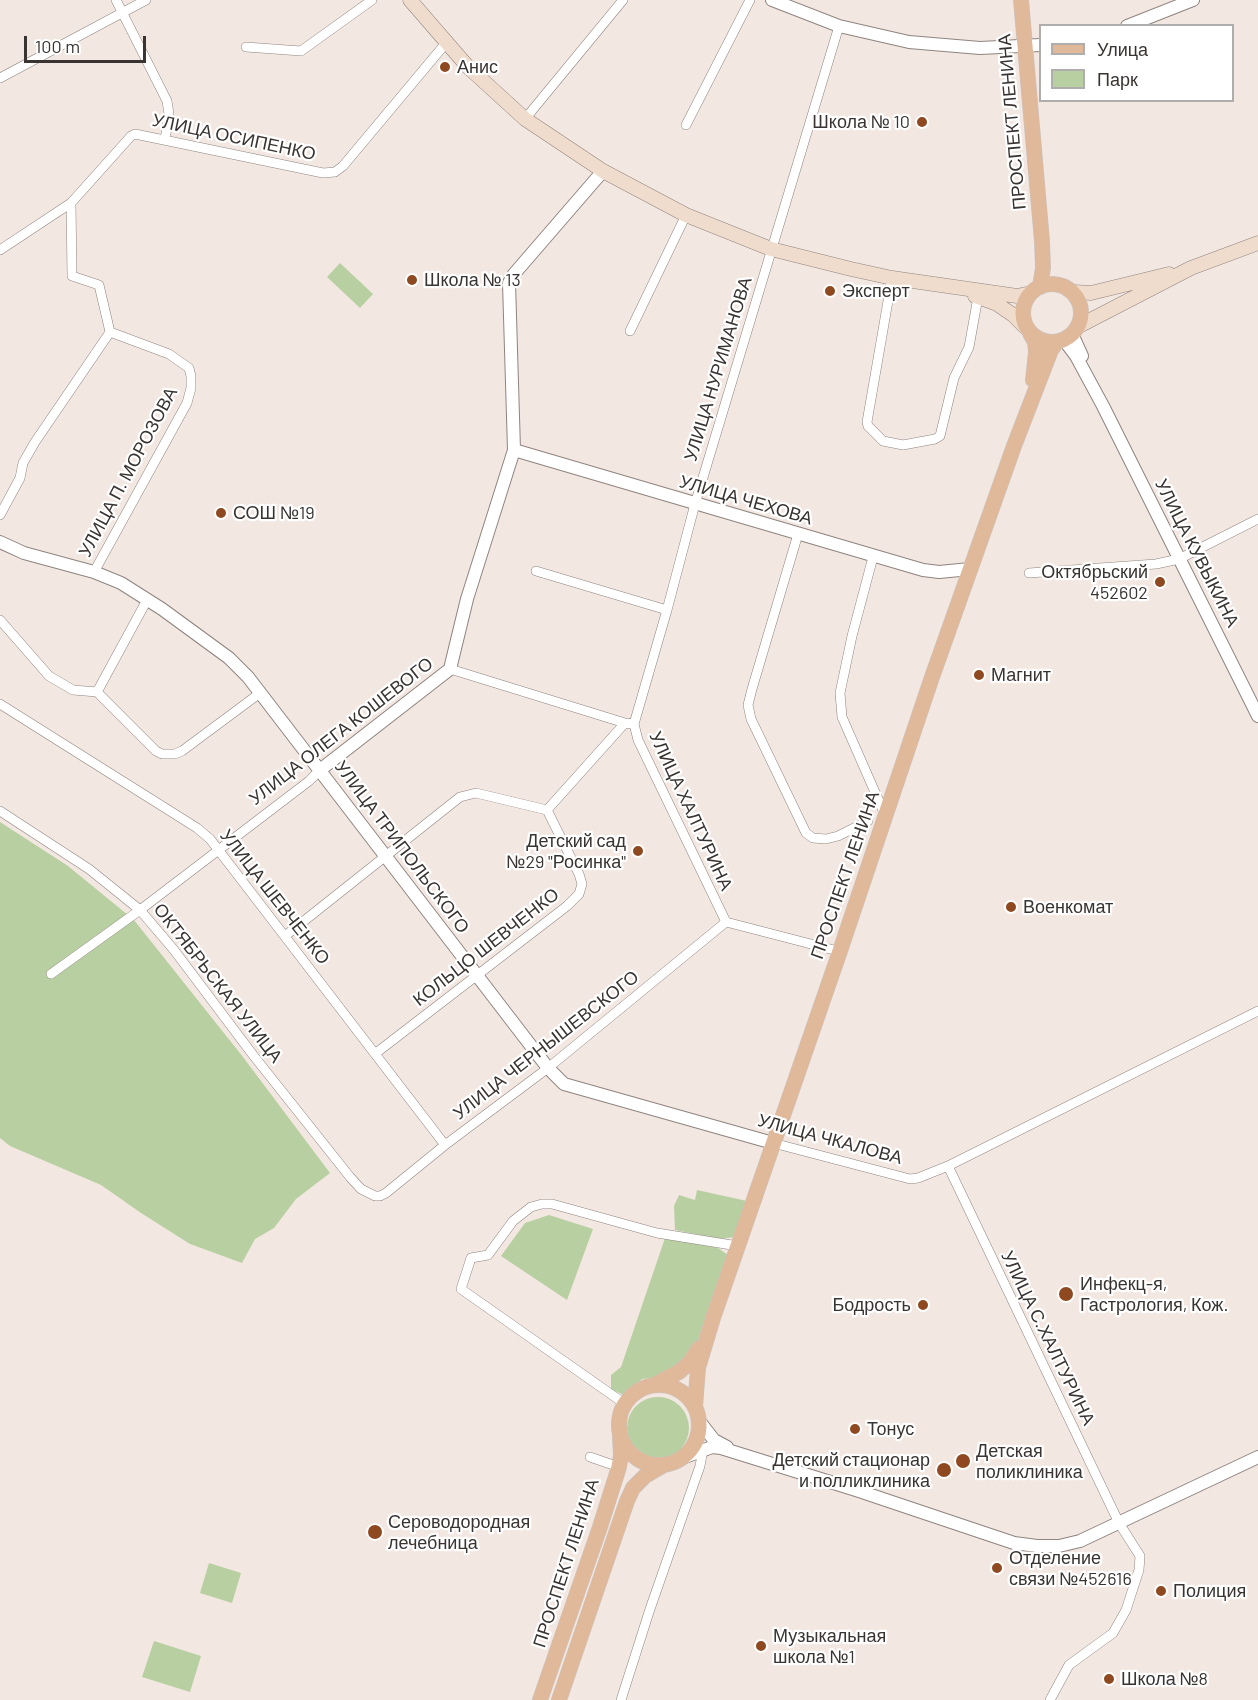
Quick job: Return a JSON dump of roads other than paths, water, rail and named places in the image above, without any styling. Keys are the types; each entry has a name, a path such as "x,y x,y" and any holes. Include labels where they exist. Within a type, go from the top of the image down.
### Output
{"main road":[{"path":"410,0 446,43 486,84 525,119 603,171 686,215 771,249 892,278 1017,296 1062,286 1075,292 1091,293 1191,268 1258,243"},
{"name":"ПРОСПЕКТ ЛЕНИНА","path":"1021,0 1042,241 1043,268 1036,290"},
{"name":"ПРОСПЕКТ ЛЕНИНА","path":"1042,241 1048,267 1062,286"},
{"path":"945,285 997,304 1013,315 1040,340 1068,336 1191,268"},
{"path":"1062,286 1077,299 1080,306 1080,320 1068,336"},
{"path":"1028,330 1023,309 1036,290"},
{"name":"ПРОСПЕКТ ЛЕНИНА","path":"1014,446 1035,363 1035,342 1028,330"},
{"name":"ПРОСПЕКТ ЛЕНИНА","path":"695,1407 697,1374 713,1318 970,569 1051,350 1068,336"},
{"name":"ПРОСПЕКТ ЛЕНИНА","path":"653,1385 679,1372 690,1362 713,1318"},
{"path":"653,1385 678,1389 691,1400 700,1422 696,1440 685,1457 662,1466 641,1461 632,1455 621,1437 619,1420 625,1404 637,1391 653,1385"},
{"name":"ПРОСПЕКТ ЛЕНИНА","path":"540,1700 619,1467 621,1437"},
{"name":"ПРОСПЕКТ ЛЕНИНА","path":"559,1700 627,1501 633,1488 645,1476 662,1466"}],"street":[{"path":"116,0 167,101 169,114 165,140"},
{"path":"0,78 146,0"},
{"path":"246,47 301,51 372,0"},
{"path":"525,119 623,0"},
{"path":"686,125 750,0"},
{"path":"772,0 839,26 885,38 932,45 980,48 1039,45"},
{"path":"1132,24 1192,0"},
{"name":"УЛИЦА НУРИМАНОВА","path":"629,723 667,610 695,504 839,26"},
{"name":"УЛИЦА ОСИПЕНКО","path":"0,250 71,203 135,134 323,172 335,172 344,166 446,43"},
{"name":"УЛИЦА ОЛЕГА КОШЕВОГО","path":"51,974 140,910 309,781 450,669 467,599 514,450 509,283 514,274 603,171"},
{"path":"0,515 20,478 23,463 35,442 110,332 99,285 72,276 71,203"},
{"path":"630,331 686,215"},
{"path":"892,278 867,422 882,441 903,445 940,436 954,378 969,347 978,297"},
{"name":"УЛИЦА П. МОРОЗОВА","path":"94,572 188,403 191,388 189,368 169,354 110,332"},
{"name":"УЛИЦА КУВЫКИНА","path":"1068,336 1258,716"},
{"name":"УЛИЦА ЧЕХОВА","path":"514,450 873,557 932,572 970,569"},
{"path":"1029,573 1156,564 1179,559 1258,519"},
{"path":"798,534 752,689 748,705 751,719 806,833 813,838 826,839 838,836 868,821"},
{"name":"УЛИЦА ТРИПОЛЬСКОГО","path":"0,543 24,553 94,572 121,583 229,658 260,693 320,770 548,1068"},
{"path":"873,557 840,693 842,717 885,815"},
{"path":"536,571 667,610"},
{"path":"97,692 147,600"},
{"path":"0,620 22,647 54,679 73,690 97,692 156,751 169,755 182,751 260,693"},
{"name":"УЛИЦА ХАЛТУРИНА","path":"450,669 629,723 726,922"},
{"name":"УЛИЦА ШЕВЧЕНКО","path":"0,704 197,828 219,848 445,1145"},
{"path":"285,936 460,797 476,793 547,810 629,723"},
{"name":"КОЛЬЦО ШЕВЧЕНКО","path":"376,1053 567,906 579,894 582,884 579,874 547,810"},
{"name":"ОКТЯБРЬСКАЯ УЛИЦА","path":"0,811 89,869 140,910 174,950 253,1055 350,1177 367,1193 380,1196 386,1193"},
{"path":"726,922 834,950"},
{"name":"УЛИЦА ЧЕРНЫШЕВСКОГО","path":"386,1193 445,1145 548,1068 726,922"},
{"name":"УЛИЦА ЧКАЛОВА","path":"548,1068 564,1084 910,1179 948,1167 1258,1011"},
{"name":"УЛИЦА С.ХАЛТУРИНА","path":"948,1167 1119,1523 1140,1556 1139,1570 1126,1610 1113,1633 1069,1665 1050,1700"},
{"path":"625,1404 460,1289 471,1258 488,1255 513,1221 531,1208 542,1204 552,1204 657,1233 738,1246"},
{"path":"700,1422 714,1440 739,1452 1014,1543 1037,1546 1059,1546 1080,1541 1258,1456"},
{"path":"685,1457 712,1447 739,1452"},
{"path":"621,1700 704,1449"},
{"path":"590,1457 619,1467"}],"place":[{"name":"Анис","path":"445,67"},
{"name":"Школа № 10","path":"922,122"},
{"name":"Школа № 13","path":"412,280"},
{"name":"Эксперт","path":"830,291"},
{"name":"СОШ №19","path":"221,513"},
{"name":"Октябрьский 452602","path":"1160,582"},
{"name":"Магнит","path":"979,675"},
{"name":"Детский сад №29 \"Росинка\"","path":"638,851"},
{"name":"Военкомат","path":"1011,907"},
{"name":"Инфекц-я, Гастрология, Кож.","path":"1066,1294"},
{"name":"Бодрость","path":"923,1305"},
{"name":"Тонус","path":"855,1429"},
{"name":"Детская поликлиника","path":"963,1461"},
{"name":"Детский стационар и полликлиника","path":"944,1470"},
{"name":"Сероводородная лечебница","path":"375,1532"},
{"name":"Отделение связи №452616","path":"997,1568"},
{"name":"Полиция","path":"1161,1591"},
{"name":"Музыкальная школа №1","path":"761,1646"},
{"name":"Школа №8","path":"1109,1679"}]}
